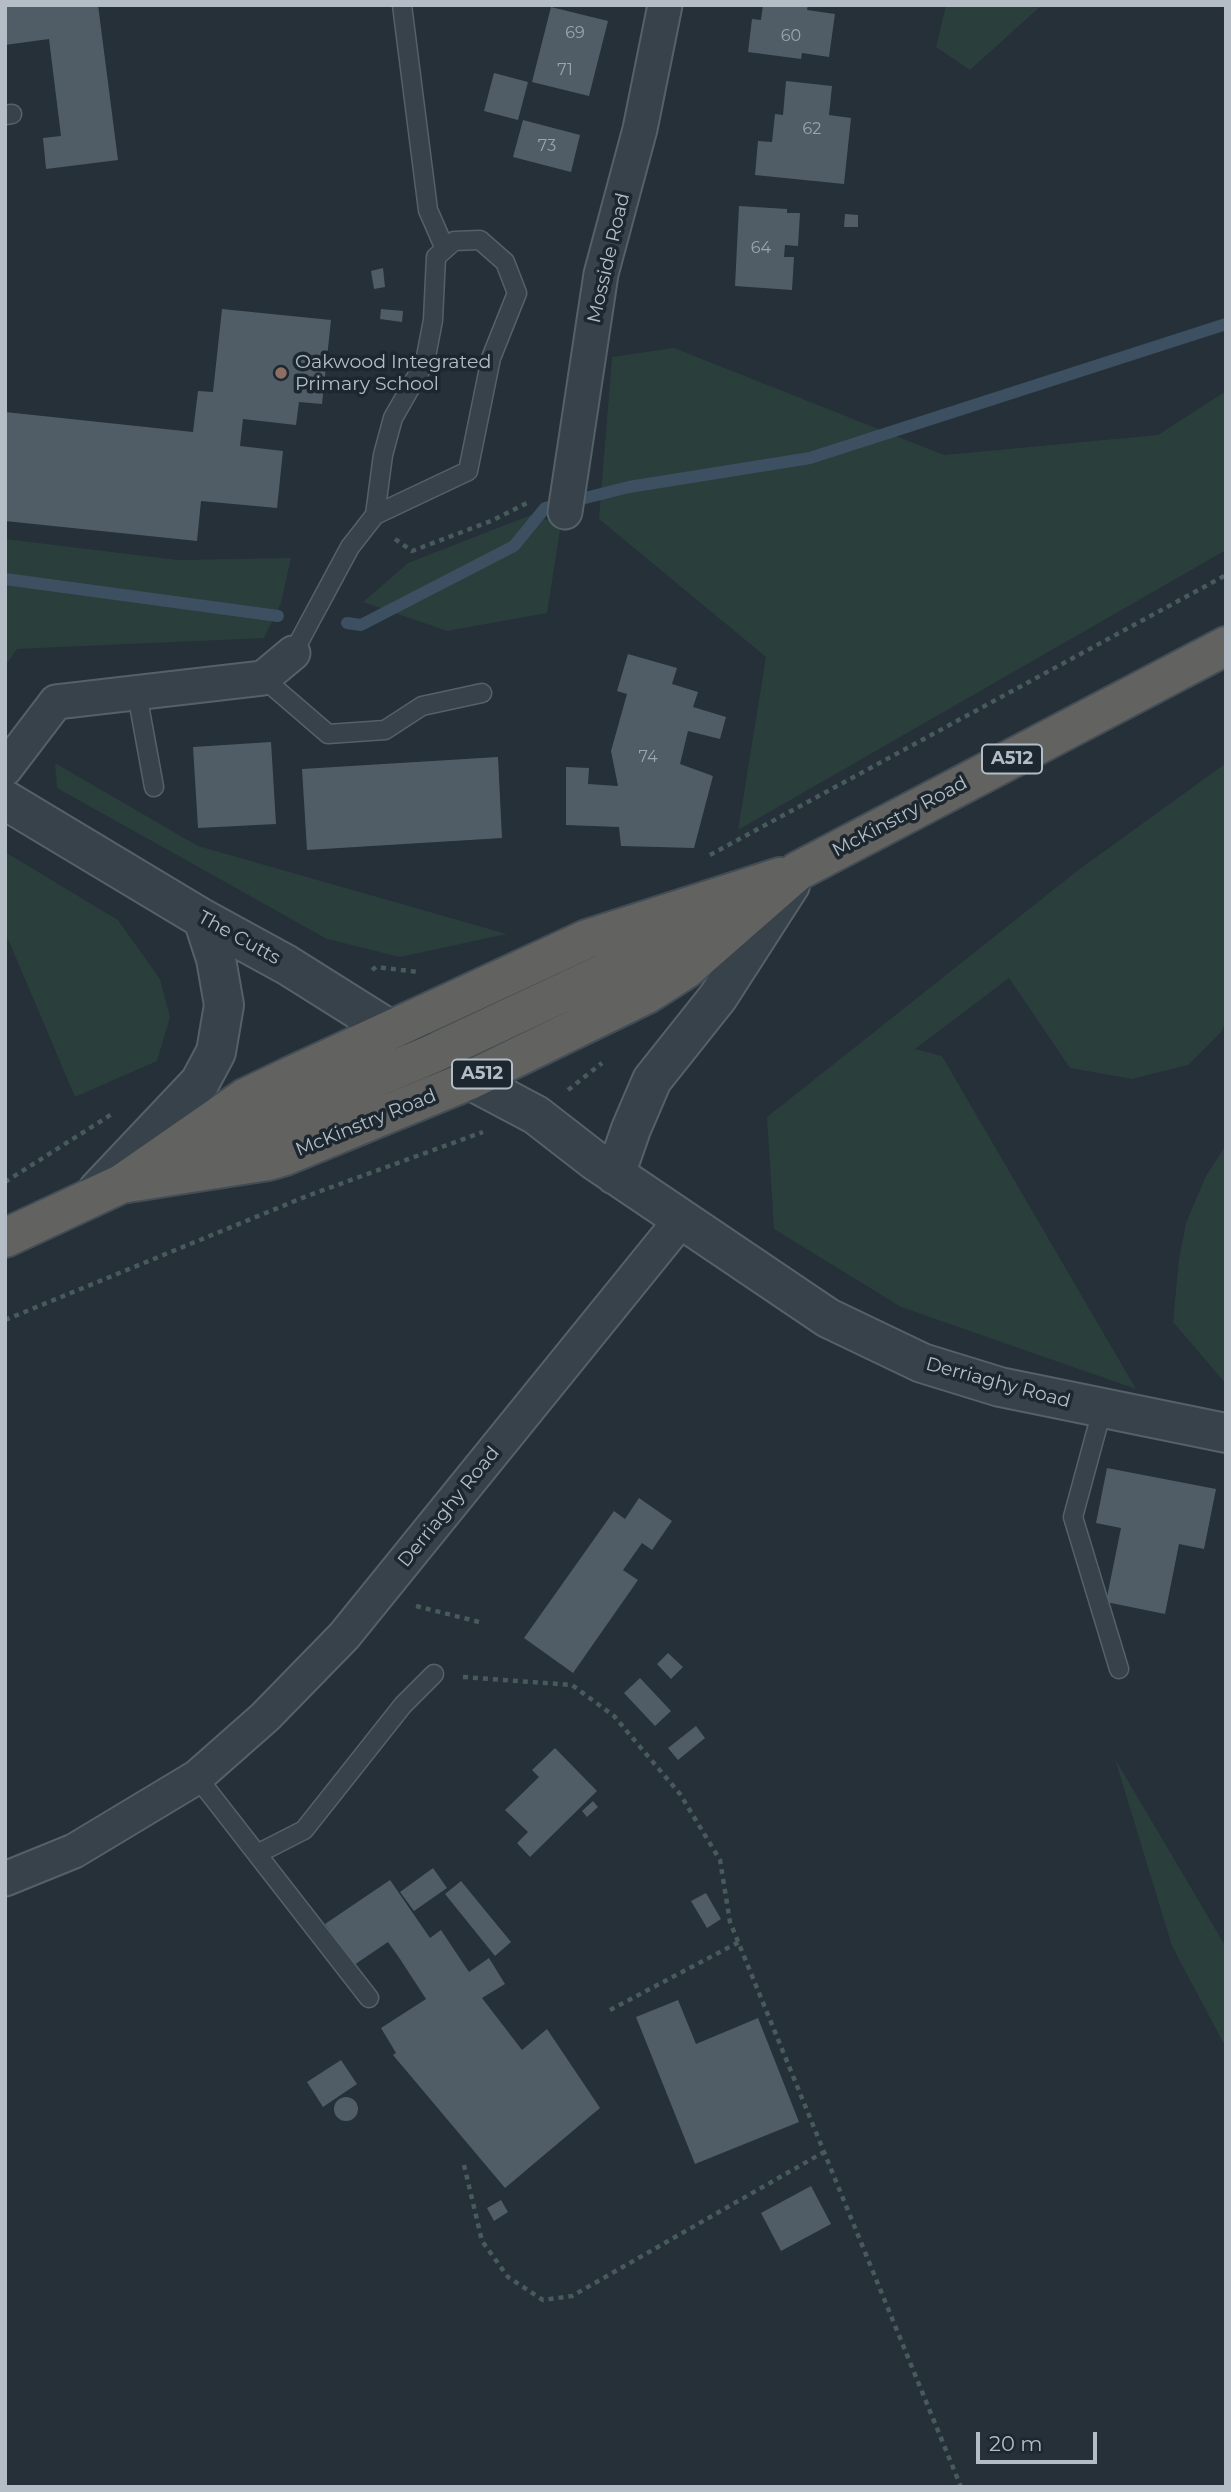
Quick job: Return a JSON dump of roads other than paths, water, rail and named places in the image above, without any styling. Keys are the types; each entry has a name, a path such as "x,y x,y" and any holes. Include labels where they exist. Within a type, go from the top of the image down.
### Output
{"highway":[{"name":"McKinstry Road","path":"5,1238 106,1191 245,1098 587,939 798,871 1226,646"},
{"name":"McKinstry Road","path":"106,1191 268,1161 470,1080 647,994 686,970 798,871"},
{"path":"183,1142 263,1125 432,1054 658,948 743,918"}],"street":[{"name":"Mosside Road","path":"568,493 601,274 640,130 665,5"},
{"path":"5,769 56,702 263,678 293,653"},
{"name":"The Cutts","path":"5,800 395,1030 470,1080"},
{"path":"615,1175 652,1080 718,997 798,871"},
{"path":"106,1191 200,1082 216,1052 224,1005 216,959 203,919"},
{"name":"Derriaghy Road","path":"470,1080 536,1115 615,1175 828,1318 922,1363 1000,1387 1226,1433"},
{"name":"Derriaghy Road","path":"5,1879 74,1851 197,1777 265,1717 344,1636 681,1220"}],"lane":[{"path":"402,5 428,211 445,249"},
{"path":"293,653 350,547 373,518 468,471 491,358 517,293 505,262 481,240 454,241 436,257 433,320 425,362 393,418 383,455 373,518"},
{"path":"263,678 328,734 385,730 422,706 482,692"},
{"path":"137,694 154,788"},
{"path":"1102,1409 1073,1517 1119,1669"},
{"path":"257,1854 304,1829 403,1705 434,1674"},
{"path":"197,1777 369,1998"}],"waterway":[{"path":"347,623 361,625 514,546 545,508 629,487 810,458 1226,324"},
{"path":"5,579 278,616"}],"place":[{"name":"Oakwood Integrated Primary School","path":"281,373"}]}
